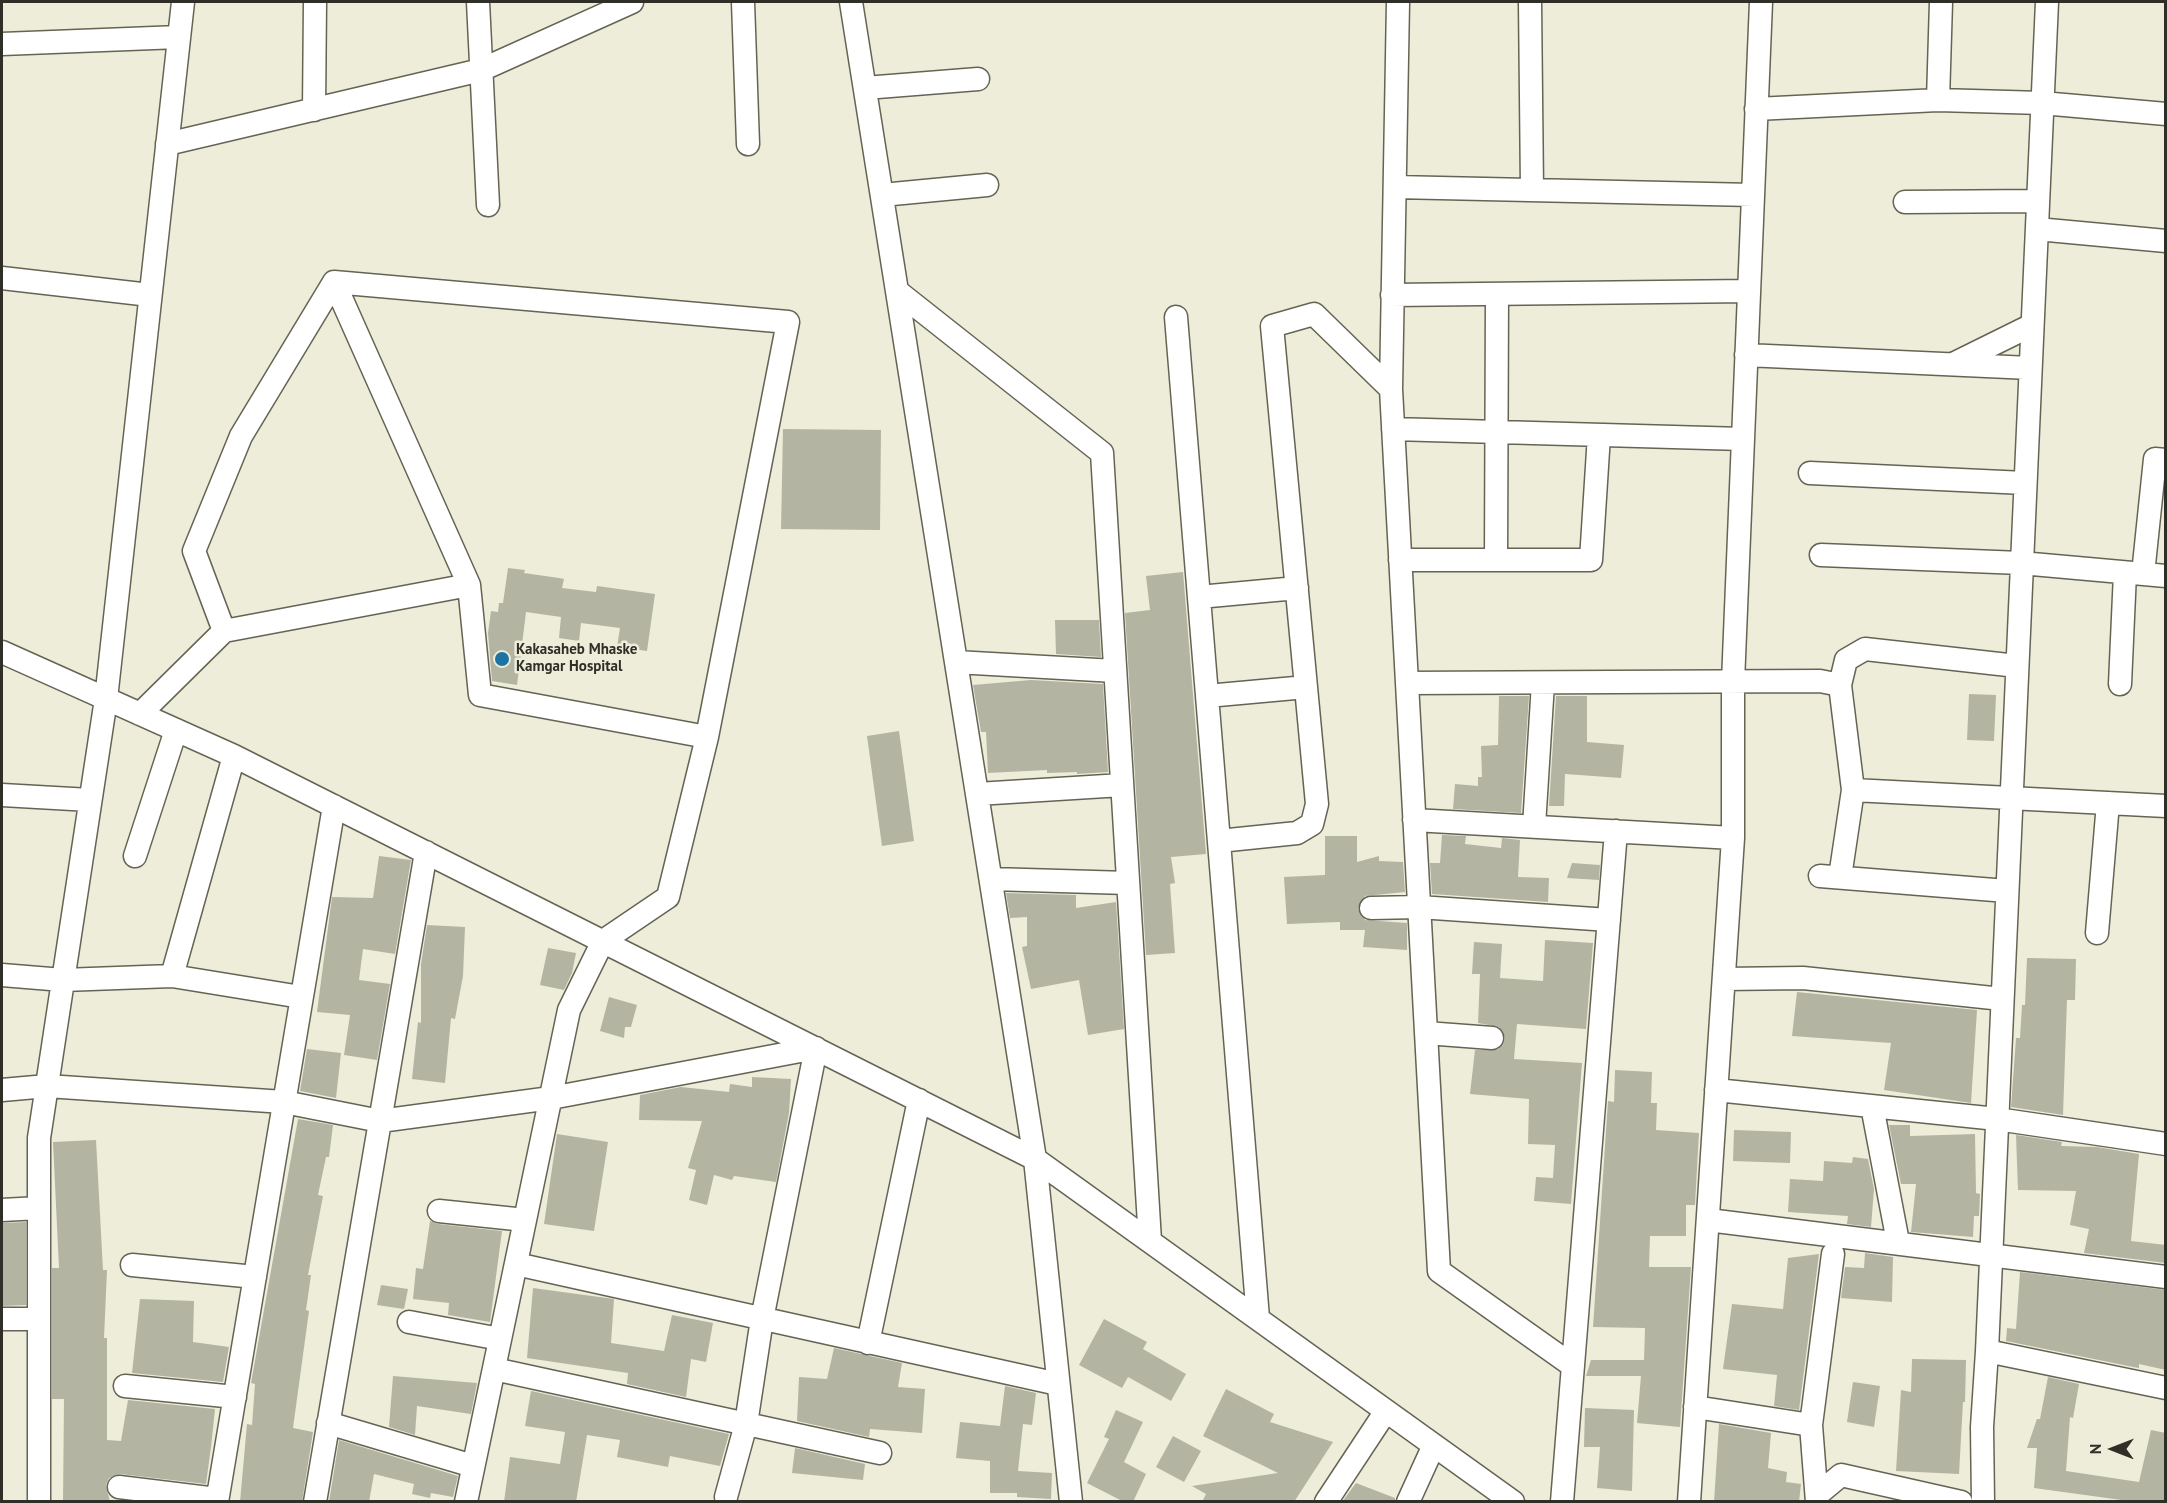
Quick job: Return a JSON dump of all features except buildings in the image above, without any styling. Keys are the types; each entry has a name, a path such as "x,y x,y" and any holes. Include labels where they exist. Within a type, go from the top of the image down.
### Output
{"street":[{"path":"39,1502 39,1138 106,699 183,2"},
{"path":"314,110 315,2"},
{"path":"478,2 488,205"},
{"path":"167,144 481,70 590,11 632,2"},
{"path":"742,2 748,144"},
{"path":"851,2 1035,1159 1071,1502"},
{"path":"1398,2 1391,389 1406,553 1407,683 1439,1271 1573,1366"},
{"path":"1530,2 1532,190"},
{"path":"1689,1502 1733,838 1733,682 1761,2"},
{"path":"1938,100 1941,2"},
{"path":"1983,1502 1982,1427 2047,2"},
{"path":"2,44 179,37"},
{"path":"865,88 978,79"},
{"path":"1756,109 1938,100 2042,103 2166,114"},
{"path":"882,195 987,185"},
{"path":"1395,187 1753,195"},
{"path":"1905,202 2038,201"},
{"path":"2037,229 2166,241"},
{"path":"2,278 150,296"},
{"path":"334,282 469,585 480,695 707,737"},
{"path":"224,631 194,551 240,436 334,282"},
{"path":"334,282 788,322 707,737 668,897 603,941 569,1010 466,1502"},
{"path":"897,291 1102,453 1150,1241"},
{"path":"1392,295 1749,291"},
{"path":"1496,560 1497,294"},
{"path":"1219,841 1297,833 1312,824 1317,804 1272,326 1314,314 1391,389"},
{"path":"1176,317 1258,1318"},
{"path":"1951,365 2032,325"},
{"path":"1746,355 2030,368"},
{"path":"1393,429 1743,439"},
{"path":"1406,553 1496,560 1591,560 1599,435"},
{"path":"2120,684 2145,574 2155,459 2166,460"},
{"path":"1810,473 2025,483"},
{"path":"1821,555 2021,563 2145,574"},
{"path":"140,714 224,631 469,585"},
{"path":"1199,597 1297,588"},
{"path":"2007,891 1830,876 1853,790 1840,685 1846,660 1865,649 2017,666"},
{"path":"2,652 234,756 1035,1159 1513,1502"},
{"path":"956,662 1115,671"},
{"path":"1407,683 1820,681 1840,685"},
{"path":"1534,826 1543,683"},
{"path":"1207,696 1306,687"},
{"path":"135,855 176,730"},
{"path":"172,976 234,756"},
{"path":"977,794 1122,785"},
{"path":"1853,790 2166,806"},
{"path":"2,795 90,800"},
{"path":"2097,933 2108,803"},
{"path":"119,1487 217,1500 334,806"},
{"path":"1414,820 1733,838"},
{"path":"1562,1502 1616,831"},
{"path":"315,1502 426,852"},
{"path":"990,879 1128,883"},
{"path":"1371,908 1419,907 1609,920"},
{"path":"2,975 63,980 172,976 302,997"},
{"path":"1724,979 1803,978 2002,999"},
{"path":"1426,1033 1492,1038"},
{"path":"2,1090 46,1086 284,1102 380,1121 551,1098 816,1048"},
{"path":"726,1497 746,1424 762,1319 816,1048"},
{"path":"1716,1090 1997,1119 2166,1144"},
{"path":"868,1343 919,1100"},
{"path":"1872,1106 1898,1242"},
{"path":"2,1210 39,1208"},
{"path":"439,1211 525,1220"},
{"path":"1708,1220 2166,1276"},
{"path":"1833,1254 1811,1425 1816,1491 1841,1475 1938,1500 1961,1502"},
{"path":"516,1264 1058,1384"},
{"path":"132,1265 255,1277"},
{"path":"2,1319 39,1319"},
{"path":"409,1322 500,1339"},
{"path":"1986,1351 2166,1388"},
{"path":"494,1369 880,1453"},
{"path":"125,1386 235,1397"},
{"path":"1695,1407 1811,1425"},
{"path":"1326,1502 1386,1410"},
{"path":"328,1423 473,1466"},
{"path":"1408,1502 1434,1445"}],"place":[{"name":"Kakasaheb Mhaske Kamgar Hospital","path":"502,659"}]}
